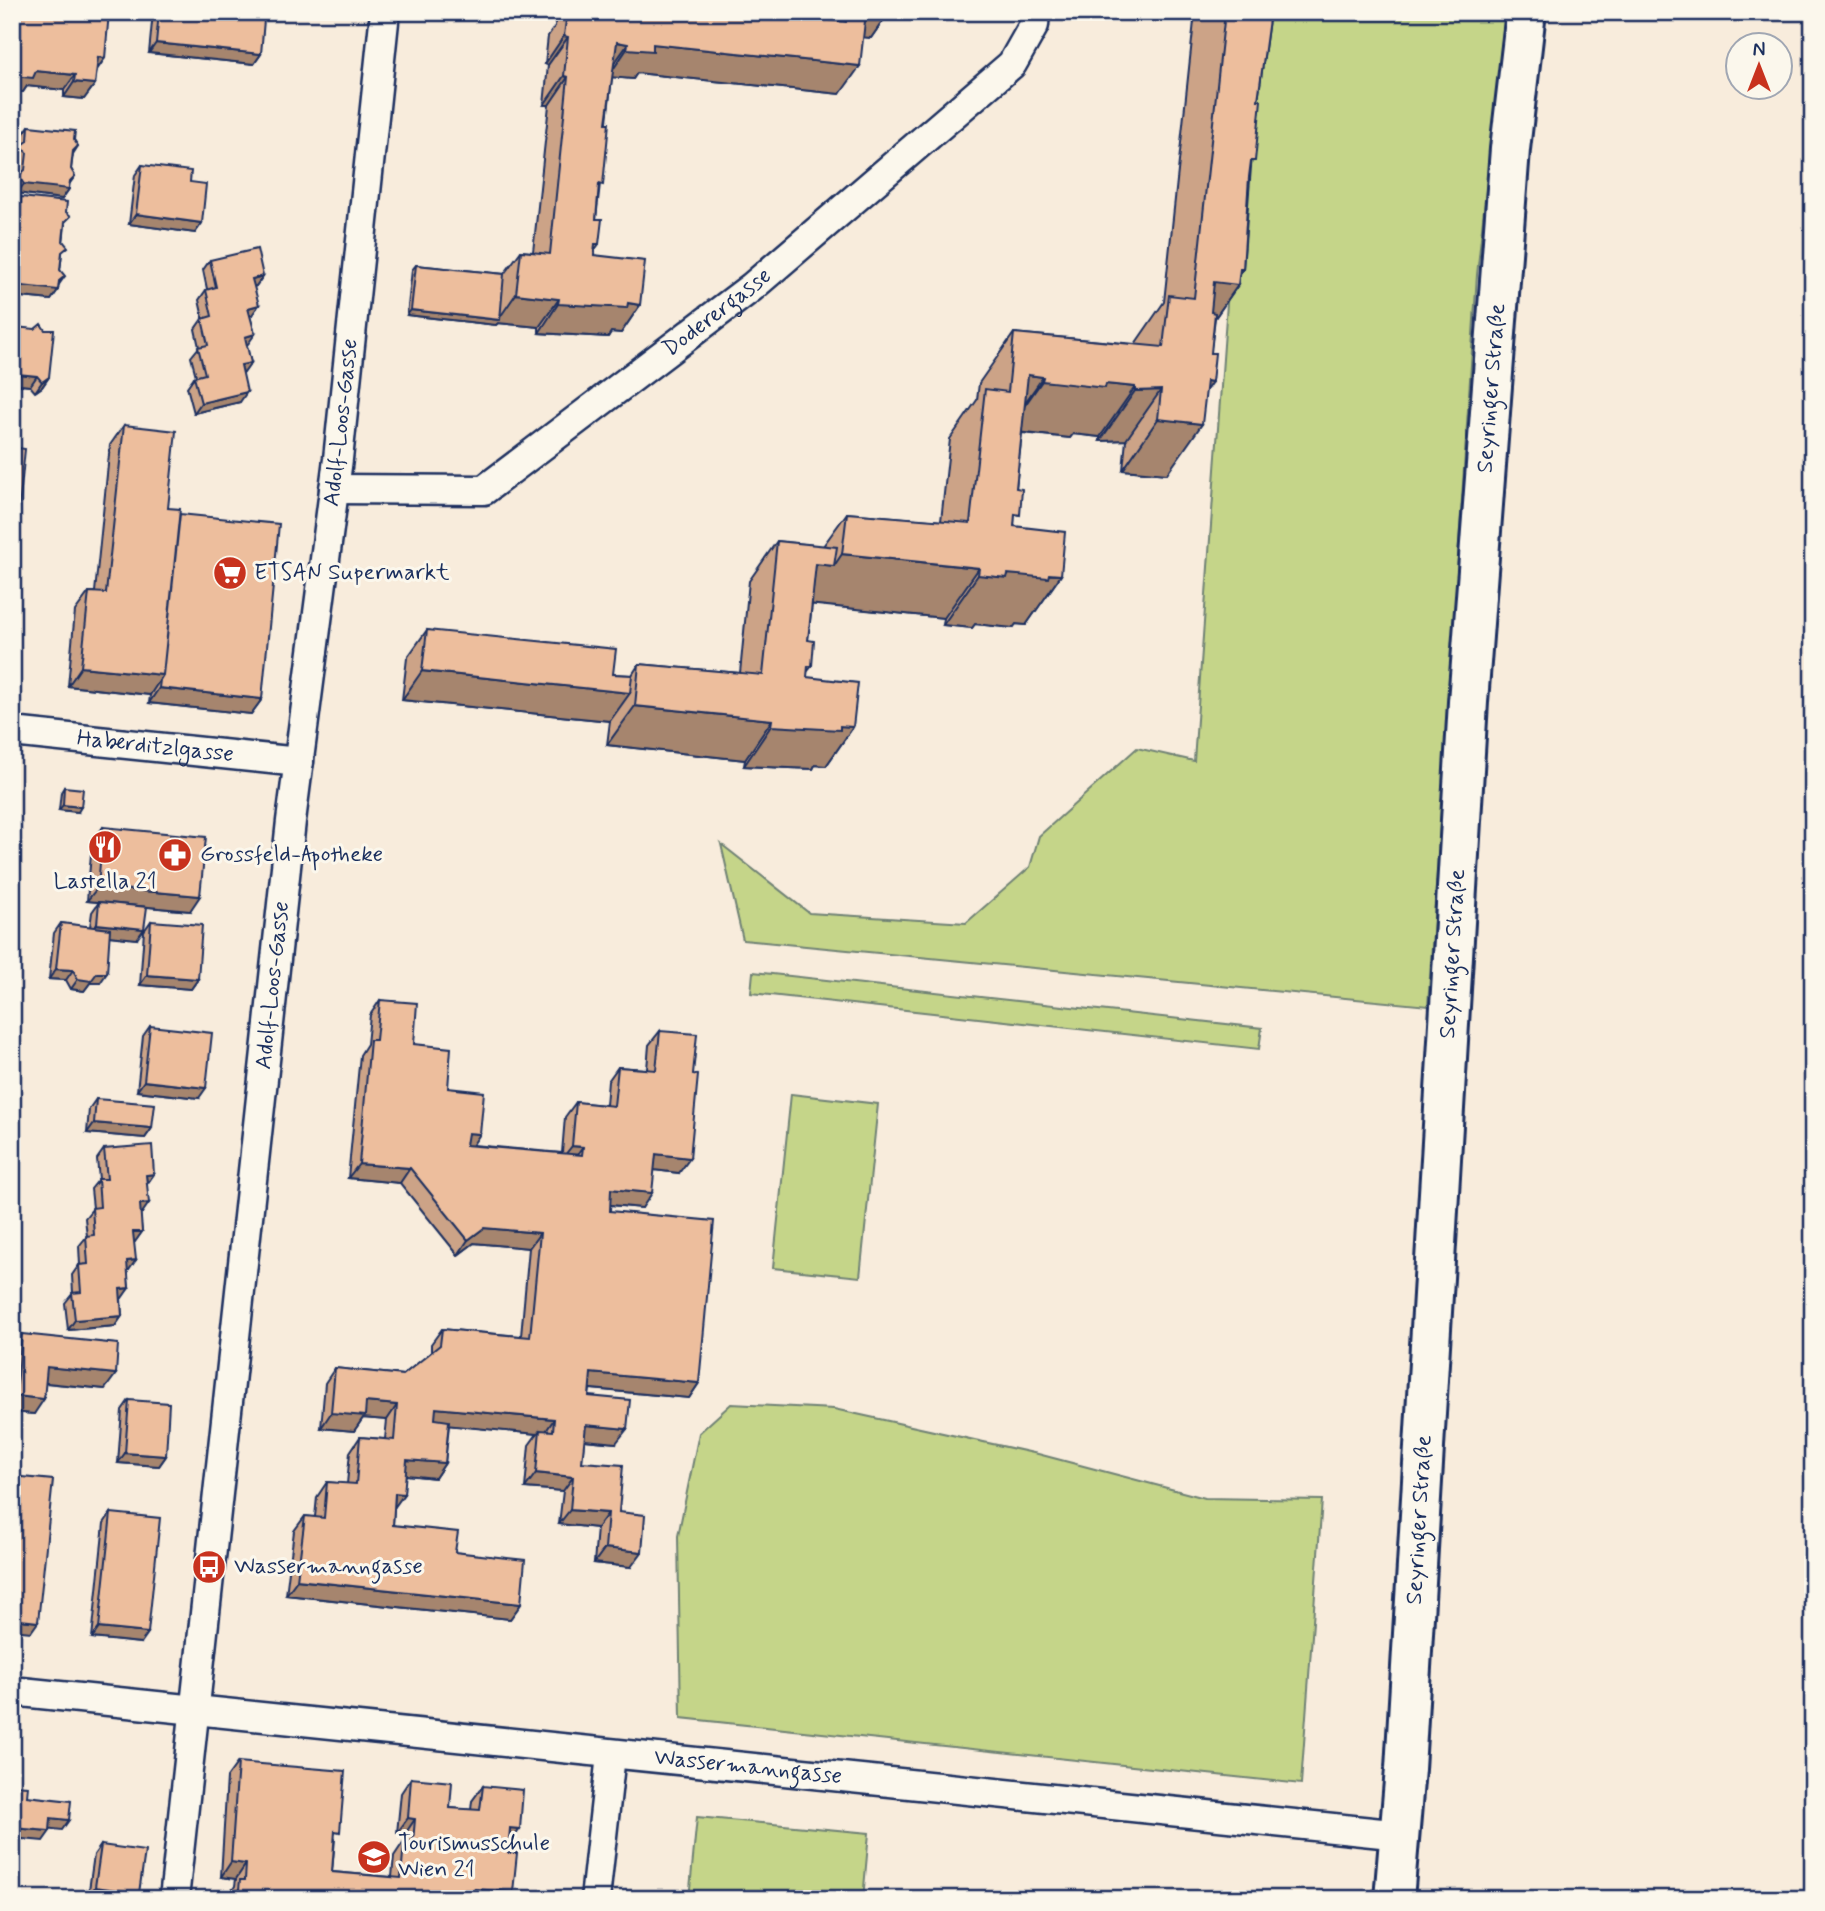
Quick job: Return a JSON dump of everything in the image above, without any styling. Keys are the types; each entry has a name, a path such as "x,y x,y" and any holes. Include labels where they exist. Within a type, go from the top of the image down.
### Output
{"main road":[{"name":"Seyringer Straße","path":"1394,1899 1401,1835 1468,702 1510,149 1526,12"}],"street":[{"name":"Adolf-Loos-Gasse","path":"174,1899 299,762 334,489 385,12"},
{"name":"Doderergasse","path":"334,489 484,490 752,287 1012,64 1034,25 1035,12"},
{"name":"Haberditzlgasse","path":"12,732 299,762"},
{"name":"Wassermanngasse","path":"12,1692 1401,1835"},
{"path":"595,1899 611,1755"}],"green space":[{"path":"1248,12 1505,12 1477,275 1428,1006 743,940 721,844 809,913 966,923 1030,867 1039,836 1137,748 1194,761"},
{"path":"753,972 1262,1028 1259,1049 751,993"},
{"path":"791,1094 878,1104 860,1277 773,1268"},
{"path":"731,1404 834,1409 1038,1454 1205,1498 1322,1500 1301,1784 681,1718 678,1536 699,1433"},
{"path":"697,1817 869,1833 863,1899 689,1899"}],"building":[{"path":"12,12 109,12 105,58 98,57 95,84 74,82 75,75 36,71 33,78 13,76"},
{"path":"159,12 236,12 236,17 264,20 261,54 156,43"},
{"path":"567,12 748,12 846,22 847,12 866,12 860,66 653,44 653,51 627,49 628,44 617,42 606,123 609,123 603,185 599,184 596,219 602,219 599,244 595,244 594,255 645,261 640,305 628,303 627,308 558,304 559,299 516,294 521,251 550,254 568,77 564,76 568,37 564,36"},
{"path":"1225,12 1270,12 1258,100 1261,100 1255,161 1251,161 1249,177 1243,269 1240,269 1238,285 1214,282 1211,312 1215,313 1211,353 1215,353 1212,382 1207,381 1202,424 1158,419 1161,390 1135,391 1135,387 1106,384 1105,388 1042,381 1043,377 1028,375 1016,488 1022,489 1020,515 1015,514 1014,526 1065,532 1061,575 1049,574 1048,578 1008,574 1007,578 978,575 979,568 842,554 847,513 970,523 985,389 1008,392 1014,333 1163,347 1169,295 1194,298"},
{"path":"29,126 75,131 74,140 78,146 73,151 71,169 75,176 70,181 69,189 24,184 18,176 25,170 27,153 21,146 28,141"},
{"path":"142,165 191,171 190,182 206,184 202,223 136,214"},
{"path":"21,197 67,202 66,212 71,216 65,222 63,241 68,247 62,252 60,270 65,276 59,281 58,290 12,284 15,254 12,245 17,242 18,226 13,217 20,213"},
{"path":"257,249 263,276 252,279 259,305 248,308 255,334 245,337 251,363 241,365 247,392 201,403 194,377 205,374 198,347 208,345 202,319 212,316 206,290 216,287 210,260"},
{"path":"416,265 504,274 500,320 411,310"},
{"path":"12,323 15,327 35,329 41,324 45,330 54,330 49,377 42,382 37,376 18,374 12,378"},
{"path":"124,425 176,431 168,508 180,509 163,675 81,667 89,592 106,593"},
{"path":"12,447 25,449 14,559 12,559"},
{"path":"180,514 279,524 262,699 159,688 163,675"},
{"path":"777,541 837,547 834,566 816,564 808,640 814,641 812,666 808,666 807,677 858,683 853,727 840,726 840,730 771,726 772,720 635,706 639,664 763,675"},
{"path":"427,630 616,649 613,674 632,675 630,693 422,671"},
{"path":"64,787 83,789 81,807 63,805"},
{"path":"103,827 206,837 200,896 98,887"},
{"path":"99,902 147,907 144,929 97,924"},
{"path":"151,921 202,925 198,979 147,975"},
{"path":"61,923 110,929 107,973 97,973 91,981 78,979 73,970 56,969"},
{"path":"380,1000 417,1003 414,1044 451,1048 448,1088 484,1092 480,1134 468,1133 466,1145 582,1155 583,1147 572,1146 576,1102 614,1106 618,1067 656,1070 660,1031 697,1034 693,1074 698,1075 690,1158 656,1154 652,1193 611,1189 610,1211 714,1221 699,1383 591,1373 589,1396 630,1400 627,1429 586,1425 582,1462 623,1465 619,1512 645,1515 642,1552 605,1548 608,1513 570,1510 573,1477 536,1473 540,1430 553,1431 554,1419 436,1408 435,1419 449,1421 445,1463 407,1460 404,1494 395,1493 393,1525 458,1532 455,1552 525,1560 521,1604 297,1580 305,1516 324,1518 327,1482 356,1484 360,1437 394,1440 397,1405 366,1402 365,1416 331,1413 335,1368 403,1375 440,1345 442,1329 530,1337 540,1233 484,1228 468,1240 410,1168 359,1164 370,1040 376,1040"},
{"path":"150,1026 212,1033 206,1088 144,1081"},
{"path":"96,1099 155,1104 152,1128 94,1123"},
{"path":"152,1145 154,1174 146,1175 149,1203 140,1204 142,1232 133,1232 136,1260 127,1261 129,1288 120,1289 122,1316 75,1320 72,1293 81,1292 79,1265 88,1264 86,1236 94,1235 92,1208 100,1207 98,1179 107,1179 104,1149"},
{"path":"22,1334 118,1344 116,1374 47,1367 44,1399 16,1396"},
{"path":"129,1400 169,1403 166,1456 125,1453"},
{"path":"12,1476 53,1480 38,1622 12,1619"},
{"path":"111,1513 160,1518 148,1633 99,1628"},
{"path":"238,1762 345,1771 340,1832 335,1831 332,1872 401,1878 404,1841 413,1842 415,1819 408,1818 411,1778 452,1782 450,1808 480,1810 483,1786 523,1790 520,1829 510,1828 508,1853 517,1853 513,1892 475,1889 474,1899 238,1899 240,1880 245,1880 246,1864 231,1862"},
{"path":"12,1785 28,1786 27,1796 71,1801 69,1820 51,1818 50,1831 12,1828"},
{"path":"101,1845 145,1851 139,1893 95,1887"}],"place":[{"name":"ETSAN Supermarkt","path":"230,573"},
{"name":"Lastella 21","path":"105,847"},
{"name":"Grossfeld-Apotheke","path":"175,855"},
{"name":"Wassermanngasse","path":"209,1567"},
{"name":"Tourismusschule Wien 21","path":"374,1857"}]}
